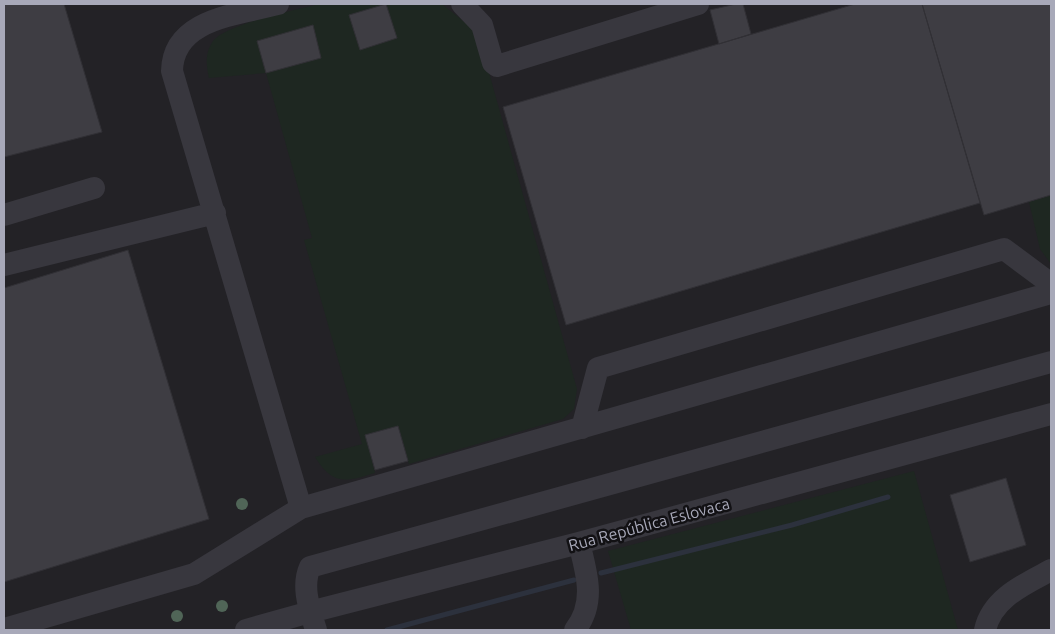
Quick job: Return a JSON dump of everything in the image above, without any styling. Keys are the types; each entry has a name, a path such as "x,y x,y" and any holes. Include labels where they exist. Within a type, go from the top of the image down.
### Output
{"lane":[{"path":"278,4 207,23 194,29 181,40 174,54 174,79 301,508"},
{"path":"462,4 482,25 492,63 497,66 698,4"},
{"path":"4,215 94,188"},
{"path":"4,265 215,213"},
{"path":"582,428 598,368 1004,249 1051,284"},
{"path":"4,629 194,574 301,508 1051,294"},
{"path":"313,621 306,593 306,575 310,567 1051,362"},
{"name":"Rua República Eslovaca","path":"246,630 313,621 579,544 1051,414"},
{"path":"575,630 586,612 590,592 579,544"},
{"path":"986,630 993,612 1006,597 1021,586 1051,570"}],"shaded area":[{"path":"4,4 1051,4 1051,630 4,630"},
{"path":"319,4 442,4 478,33 577,389 574,409 563,419 409,464 398,426 366,435 375,473 348,480 334,477 328,473 315,457 362,444 304,240 312,238 266,73 209,78 207,59 210,45 213,41 232,29 262,18"},
{"path":"1051,195 1051,264 1040,249 1029,202"},
{"path":"914,471 958,630 631,630 608,551"}],"building":[{"path":"4,4 64,4 102,132 4,157"},
{"path":"386,4 397,38 360,50 349,15"},
{"path":"743,4 751,34 719,44 710,10"},
{"path":"855,4 922,4 980,203 566,325 503,107"},
{"path":"922,4 1051,4 1051,195 984,215"},
{"path":"313,25 321,58 266,73 257,41"},
{"path":"128,250 209,519 4,582 4,288"},
{"path":"398,426 408,461 375,470 365,435"},
{"path":"1006,478 1026,545 970,562 950,495"}],"waterway":[{"path":"601,573 792,525 888,497"},
{"path":"387,630 574,580"}]}
